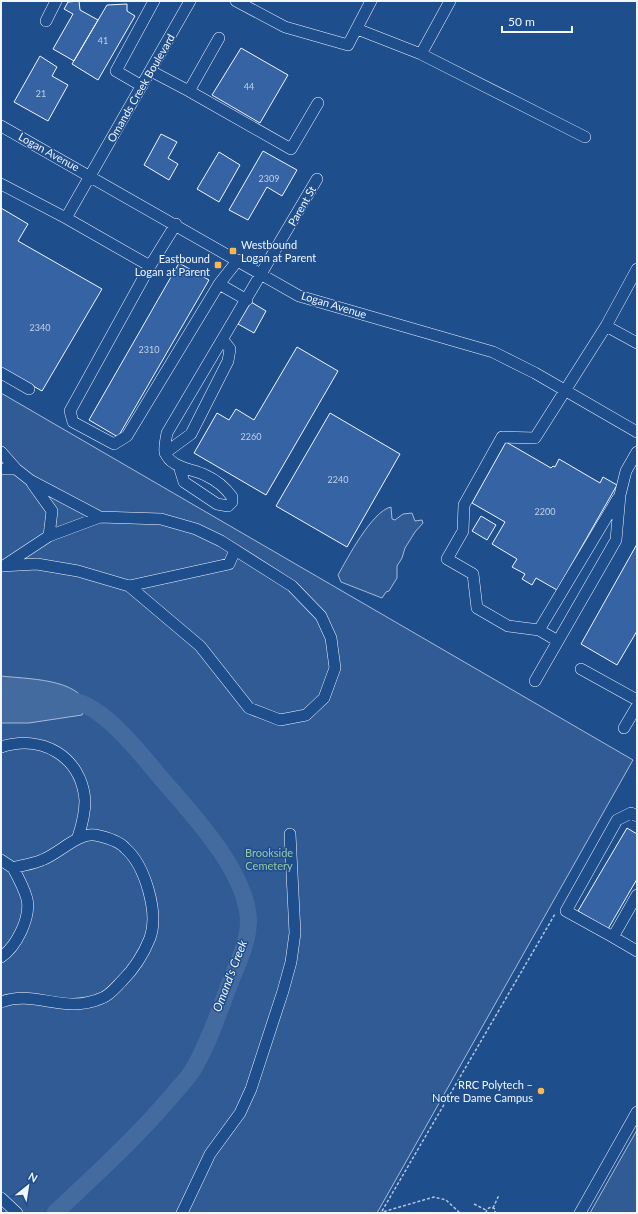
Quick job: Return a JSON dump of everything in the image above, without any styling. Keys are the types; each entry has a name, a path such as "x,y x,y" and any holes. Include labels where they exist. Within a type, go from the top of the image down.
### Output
{"street":[{"path":"46,21 56,1"},
{"path":"142,86 116,71 154,1"},
{"path":"236,1 285,27 348,45 372,1"},
{"path":"421,54 450,1"},
{"name":"Omands Creek Boulevard","path":"66,218 151,71 185,2"},
{"path":"357,29 421,54 585,138"},
{"path":"188,91 219,38"},
{"path":"151,71 291,149 318,103"},
{"name":"Logan Avenue","path":"1,126 176,224 300,296 493,352 566,390 637,432"},
{"name":"Parent St","path":"166,453 167,433 247,300 317,179"},
{"path":"1,184 66,218 150,266"},
{"path":"176,224 150,266 70,411 72,422 114,444 127,436 219,284 238,260"},
{"path":"558,641 539,630 508,626 477,608 473,574 447,559 463,531 464,505 502,437 535,438 606,326 637,269"},
{"path":"219,284 247,300"},
{"path":"606,326 637,343"},
{"path":"179,466 184,482 217,504 228,506 232,502 232,497 217,482 204,475 179,466 169,458 166,453 191,434 228,361 230,349 223,340"},
{"path":"1,373 29,389"},
{"path":"1,452 16,469 30,480 100,517"},
{"path":"535,681 616,540 620,495 626,471 637,452"},
{"path":"1,469 16,469"},
{"path":"30,480 52,511 49,536"},
{"path":"539,630 620,495"},
{"path":"100,517 160,519 196,529 235,550 292,586 321,616 331,638 335,668 324,698 306,715 280,720 249,708 200,646 129,586 78,571 37,564 3,565 49,536 100,517"},
{"path":"129,586 229,564 235,550"},
{"path":"581,669 637,700"},
{"path":"624,728 637,706"},
{"path":"1,747 21,742 31,742 55,750 66,759 74,769 83,792 84,816 78,836 57,853 42,860 13,868"},
{"path":"637,816 631,812 617,820 566,911 637,951"},
{"path":"182,1213 210,1154 240,1113 253,1082 283,991 291,962 295,933 290,834"},
{"path":"1,1002 12,998 27,997 62,1004 80,1004 102,998 114,990 135,966 150,937 152,910 148,888 135,860 125,847 110,838 93,835 78,836"},
{"path":"1,860 13,868 27,900 26,916 11,948 1,957"},
{"path":"613,937 637,895"},
{"path":"580,1213 637,1112"},
{"path":"1,1198 17,1213"}],"path":[{"path":"382,1211 555,914"},
{"path":"495,1213 493,1208 499,1195"},
{"path":"379,1213 434,1197 446,1200 460,1213"},
{"path":"474,1204 486,1210 488,1208 493,1208"}],"green space":[{"name":"Brookside Cemetery","path":"1,393 633,760 377,1213 1,1213"},
{"path":"391,507 392,519 395,520 403,514 412,513 415,521 422,520 423,523 415,532 405,548 402,558 397,566 397,578 389,591 386,592 382,598 341,582 338,575 368,526 384,510"},
{"path":"637,1130 637,1213 590,1213"}],"shaded area":[{"path":"1,676 37,679 63,685 74,690 82,697 87,706 82,715 29,723 1,723"}],"building":[{"path":"79,1 80,10 98,20 74,61 53,49 73,14 64,9 68,2"},
{"path":"127,4 127,11 135,16 98,80 72,64 107,5"},
{"path":"241,48 288,75 260,123 212,95"},
{"path":"40,56 57,67 52,76 68,85 48,121 14,102"},
{"path":"161,134 177,142 168,158 178,164 169,180 144,165"},
{"path":"263,151 297,170 282,196 267,187 248,220 229,210"},
{"path":"219,152 240,165 219,202 197,189"},
{"path":"1,208 28,224 18,241 102,289 42,391 1,368"},
{"path":"179,263 209,280 118,437 89,420"},
{"path":"251,302 266,311 254,333 238,324"},
{"path":"297,347 338,371 266,495 194,453 217,413 229,420 236,409 254,420"},
{"path":"330,413 400,454 347,547 276,506"},
{"path":"506,442 551,468 553,466 555,467 559,459 600,483 603,477 617,485 557,590 536,578 532,585 522,579 525,574 512,567 517,559 492,544 505,522 472,503"},
{"path":"481,516 496,525 487,540 472,531"},
{"path":"637,544 637,631 617,665 581,644"},
{"path":"627,828 637,834 637,879 608,929 578,911"}],"waterway":[{"name":"Omand's Creek","path":"55,1213 114,1158 156,1114 192,1072 218,1016 240,958 248,932 248,914 244,896 236,877 213,841 199,823 130,742 104,717 91,708 78,702 65,700"}],"place":[{"name":"Westbound Logan at Parent","path":"233,251"},
{"name":"Eastbound Logan at Parent","path":"218,265"},
{"name":"RRC Polytech – Notre Dame Campus","path":"541,1091"}]}
